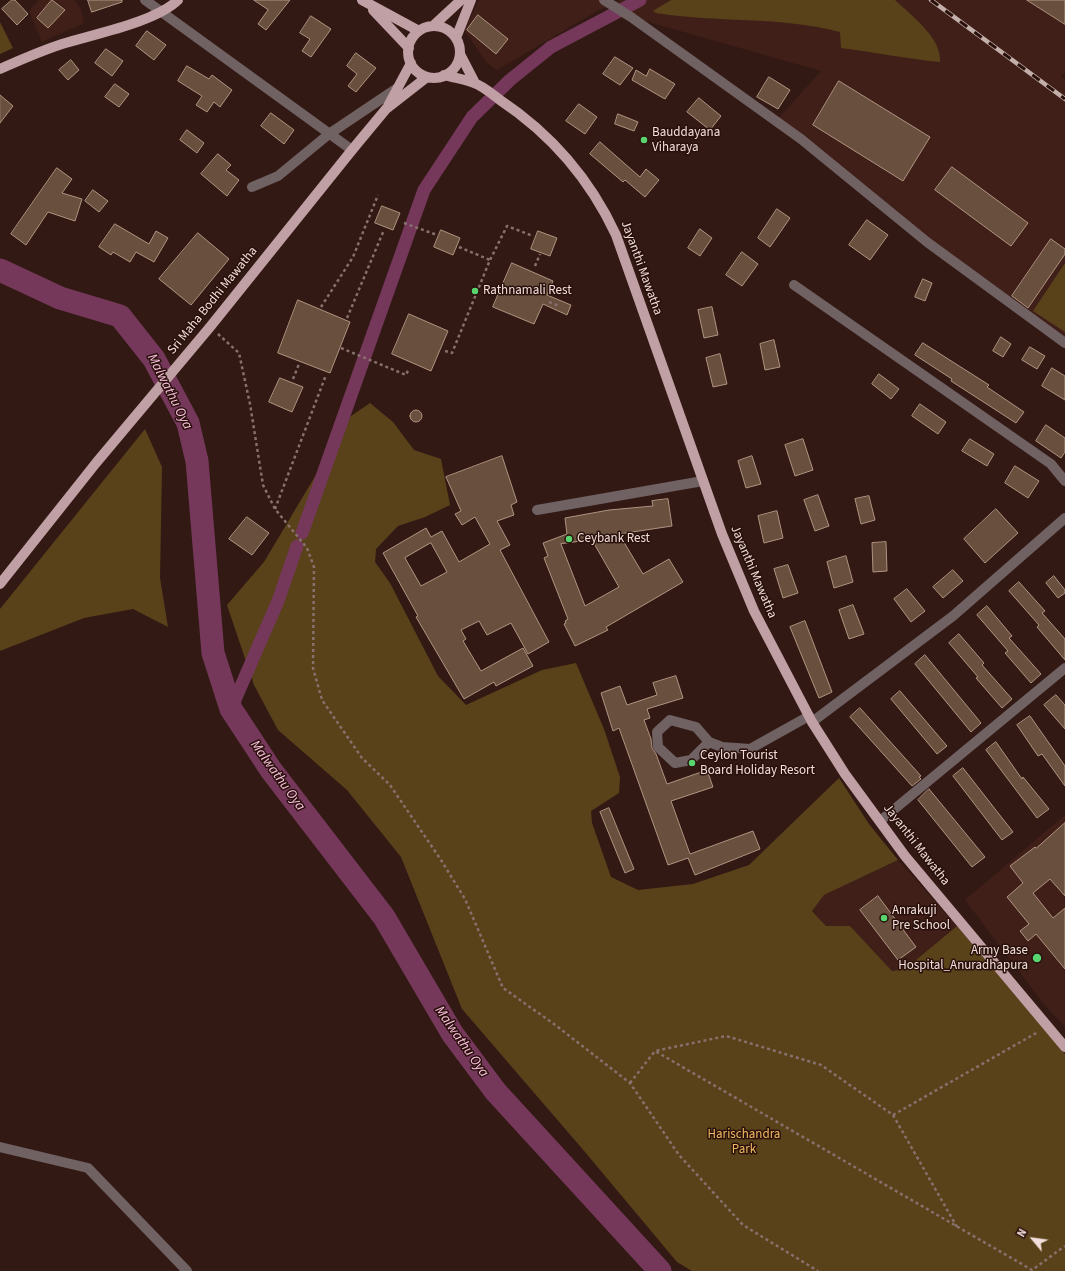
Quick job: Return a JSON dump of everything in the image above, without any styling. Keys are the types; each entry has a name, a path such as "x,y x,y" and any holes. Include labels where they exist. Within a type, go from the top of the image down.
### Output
{"main road":[{"path":"0,69 61,45 161,12 178,0"},
{"path":"408,48 412,38 419,31 433,26 461,0"},
{"path":"456,38 471,0"},
{"path":"365,2 408,48 411,63 418,72 427,77 444,75 455,67 460,54 456,38 446,28 433,26"},
{"path":"365,2 419,31"},
{"name":"Jayanthi Mawatha","path":"460,54 475,83"},
{"name":"Sri Maha Bodhi Mawatha","path":"386,109 411,63"},
{"name":"Jayanthi Mawatha","path":"444,75 475,83 514,109 533,124 568,158 596,195 616,235 722,534 754,611 811,719 845,774 905,856 1065,1047"},
{"name":"Sri Maha Bodhi Mawatha","path":"0,584 96,463 210,327 386,109 427,77"}],"street":[{"path":"145,0 352,150"},
{"path":"604,0 631,17 801,139 927,242 1065,343"},
{"path":"252,187 278,176 329,134 396,89"},
{"path":"794,284 1050,464 1065,481"},
{"path":"537,510 703,481"},
{"path":"709,742 691,760 675,764 658,747 657,732 670,720 696,727 709,742 722,747 750,749 811,719 952,616 1065,518"},
{"path":"880,821 1065,668"},
{"path":"0,1147 88,1168 187,1271"}],"path":[{"path":"321,306 353,257 378,195"},
{"path":"404,223 437,236"},
{"path":"445,351 452,353 490,260 507,226 533,236"},
{"path":"348,318 384,230"},
{"path":"459,248 490,260"},
{"path":"536,266 540,254"},
{"path":"549,302 559,306"},
{"path":"210,327 239,353 250,404 263,485 275,509 307,548 314,567 313,668 322,700 362,758 390,785 445,867 465,899 503,988 554,1024 630,1083 679,1155 743,1225 818,1271"},
{"path":"341,348 406,375 409,368"},
{"path":"293,378 299,364"},
{"path":"275,509 326,375"},
{"path":"893,1115 1048,1027"},
{"path":"630,1083 654,1051 726,1036 821,1065 893,1115 957,1227"},
{"path":"654,1051 1032,1271 1065,1246"}],"shaded area":[{"path":"39,0 74,0 81,9 84,23 42,42 29,11"},
{"path":"479,0 603,0 611,5 620,0 1065,0 1065,72 1061,76 1065,79 1065,343 776,121 821,71 631,17 612,5 599,10 497,70 487,63 464,30"},
{"name":"Army Base Hospital_Anuradhapura","path":"1065,815 1065,1027 1043,1003 965,900"},
{"name":"Anrakuji Pre School","path":"898,860 957,926 905,969 892,971 850,926 826,926 812,910 824,895"}],"green space":[{"path":"671,0 895,0 917,20 931,36 936,44 940,62 841,48 840,32 817,27 771,22 679,16 656,13 653,11"},
{"path":"0,22 13,48 0,54"},
{"path":"1065,263 1065,332 1033,311"},
{"name":"Harischandra Park","path":"370,403 393,422 414,450 441,459 450,505 425,517 398,526 376,549 375,562 390,583 438,676 466,705 542,670 576,663 604,729 620,777 619,793 591,811 592,823 611,877 638,890 693,884 749,865 839,778 869,824 898,860 824,895 812,911 826,926 850,926 892,971 905,969 957,926 1065,1054 1065,1271 692,1271 677,1262 462,1009 401,857 347,790 278,730 254,685 227,605 264,562 351,416"},
{"path":"145,429 162,467 160,578 168,627 133,609 84,618 0,651 0,609"}],"building":[{"path":"12,0 15,0 28,14 17,25 2,9"},
{"path":"52,0 65,10 48,28 37,18"},
{"path":"88,0 122,0 122,2 92,12"},
{"path":"254,0 290,0 266,30 258,24 268,10"},
{"path":"1027,0 1065,0 1065,24"},
{"path":"478,15 508,39 496,54 467,30"},
{"path":"311,16 331,29 311,57 302,51 310,39 300,33"},
{"path":"147,31 166,45 154,60 136,46"},
{"path":"106,49 123,61 112,76 95,63"},
{"path":"356,53 376,68 356,92 348,86 357,74 347,66"},
{"path":"615,57 633,68 620,85 603,74"},
{"path":"71,60 79,70 68,80 59,70"},
{"path":"187,66 209,79 212,75 232,90 220,107 214,102 207,112 196,105 202,96 178,81"},
{"path":"650,69 675,84 665,99 632,80 636,70 646,76"},
{"path":"769,77 790,90 778,109 757,97"},
{"path":"839,81 930,137 903,181 813,125"},
{"path":"115,84 129,94 119,107 105,97"},
{"path":"0,95 13,106 0,123"},
{"path":"699,98 721,116 710,130 687,112"},
{"path":"579,104 597,117 585,134 566,121"},
{"path":"271,113 294,130 284,144 261,126"},
{"path":"618,114 638,122 634,131 615,124"},
{"path":"187,130 204,143 197,153 180,140"},
{"path":"600,142 640,177 646,169 659,180 645,197 625,180 623,182 590,154"},
{"path":"218,154 231,165 226,170 239,180 227,196 201,174"},
{"path":"952,167 1028,223 1011,246 935,190"},
{"path":"57,168 72,179 62,193 82,199 75,221 48,212 26,245 11,234"},
{"path":"93,190 108,201 99,212 85,201"},
{"path":"382,206 400,213 393,230 375,223"},
{"path":"777,209 790,218 770,247 758,238"},
{"path":"867,220 888,235 870,260 849,245"},
{"path":"115,224 149,244 156,231 168,238 154,262 136,252 130,262 113,252 111,255 99,247"},
{"path":"700,229 712,238 700,256 688,248"},
{"path":"441,230 460,238 453,255 434,247"},
{"path":"538,231 557,238 550,256 531,249"},
{"path":"198,233 229,259 191,305 159,279"},
{"path":"1051,239 1065,249 1065,254 1028,308 1012,296"},
{"path":"742,252 758,264 742,286 726,275"},
{"path":"512,263 553,281 547,295 571,305 567,315 543,304 534,324 493,307"},
{"path":"923,279 932,283 925,301 915,297"},
{"path":"298,300 350,322 330,373 278,353"},
{"path":"712,307 718,335 704,338 698,310"},
{"path":"409,314 448,331 431,371 392,354"},
{"path":"1001,337 1011,344 1003,357 993,351"},
{"path":"774,340 780,367 765,370 760,344"},
{"path":"923,343 989,385 987,387 1024,412 1016,423 951,381 952,379 915,355"},
{"path":"1030,347 1045,356 1037,369 1022,360"},
{"path":"720,354 727,384 713,387 706,358"},
{"path":"1052,368 1065,376 1065,400 1042,386"},
{"path":"879,374 899,389 891,399 872,384"},
{"path":"280,378 303,387 292,412 269,402"},
{"path":"920,404 946,422 938,434 912,416"},
{"path":"416,410 420,412 422,416 420,420 416,422 412,420 410,416 412,412"},
{"path":"1046,425 1065,438 1065,452 1061,458 1036,441"},
{"path":"803,439 813,470 795,476 785,445"},
{"path":"970,439 994,454 987,466 962,451"},
{"path":"502,456 517,502 511,505 514,515 497,521 510,545 500,550 549,642 528,654 511,623 487,635 479,621 461,630 466,639 463,641 481,671 523,648 533,666 496,686 494,682 464,699 416,617 418,616 383,553 426,528 431,537 442,531 459,562 490,544 475,517 462,525 455,514 461,511 446,477","holes":["431,543 447,572 421,586 405,558"]},
{"path":"752,456 761,484 746,488 738,461"},
{"path":"1015,466 1039,481 1028,498 1005,483"},
{"path":"818,495 829,526 815,531 804,500"},
{"path":"869,496 875,520 861,524 855,499"},
{"path":"668,499 672,526 619,534 643,574 669,559 683,582 606,627 608,630 575,646 564,624 568,619 544,558 548,556 543,543 567,534 565,518 609,510 653,506 652,501","holes":["592,540 619,587 585,606 561,544"]},
{"path":"996,509 1018,533 985,563 964,539"},
{"path":"777,511 783,538 764,543 758,516"},
{"path":"247,517 269,533 252,555 229,539"},
{"path":"886,542 887,571 873,572 872,543"},
{"path":"846,556 853,582 834,588 827,562"},
{"path":"788,565 798,593 783,598 774,569"},
{"path":"953,570 963,581 943,598 933,587"},
{"path":"1054,576 1065,590 1065,593 1058,598 1046,583"},
{"path":"1019,582 1045,611 1042,613 1065,639 1065,660 1037,627 1039,625 1009,591"},
{"path":"907,589 925,611 911,622 894,599"},
{"path":"853,605 864,634 849,639 839,610"},
{"path":"987,606 1012,636 1009,638 1041,674 1031,683 1005,653 1008,651 977,615"},
{"path":"805,621 832,692 819,698 790,627"},
{"path":"959,634 984,663 982,665 1012,699 1002,708 949,643"},
{"path":"925,655 981,723 971,732 915,664"},
{"path":"676,676 683,698 647,709 650,718 644,720 651,739 652,748 656,754 667,784 707,770 713,787 671,801 690,854 753,831 760,849 695,875 688,858 668,865 619,728 613,731 601,693 620,686 627,705 657,695 653,683"},
{"path":"900,691 947,746 937,754 891,699"},
{"path":"1056,695 1065,705 1065,729 1044,705"},
{"path":"860,708 921,776 919,777 921,779 912,786 850,717"},
{"path":"1030,716 1065,766 1065,786 1042,754 1038,756 1017,725"},
{"path":"996,742 1022,779 1023,777 1049,809 1037,818 986,750"},
{"path":"963,768 1013,832 1002,840 953,776"},
{"path":"929,789 985,857 972,867 918,800"},
{"path":"609,808 634,869 625,873 600,812"},
{"path":"1065,823 1065,896 1050,879 1033,893 1053,918 1065,908 1065,969 1036,934 1028,941 1020,931 1029,924 1007,897 1023,883 1010,866 1035,847 1036,848"},
{"path":"878,896 916,947 898,960 860,910"}],"waterway":[{"path":"302,533 424,190 472,117 510,80 551,47 640,0"},
{"name":"Malwathu Oya","path":"0,270 60,298 120,316 154,359 188,423 197,461 213,653 231,709 271,770 384,917 452,1033 496,1092 660,1271"},
{"path":"231,709 278,601 297,546"}],"railway":[{"path":"931,0 1065,99"}],"place":[{"name":"Bauddayana Viharaya","path":"644,140"},
{"name":"Rathnamali Rest","path":"475,291"},
{"name":"Ceybank Rest","path":"569,539"},
{"name":"Ceylon Tourist Board Holiday Resort","path":"692,763"},
{"name":"Anrakuji Pre School","path":"884,918"},
{"name":"Army Base Hospital_Anuradhapura","path":"1037,958"}]}
